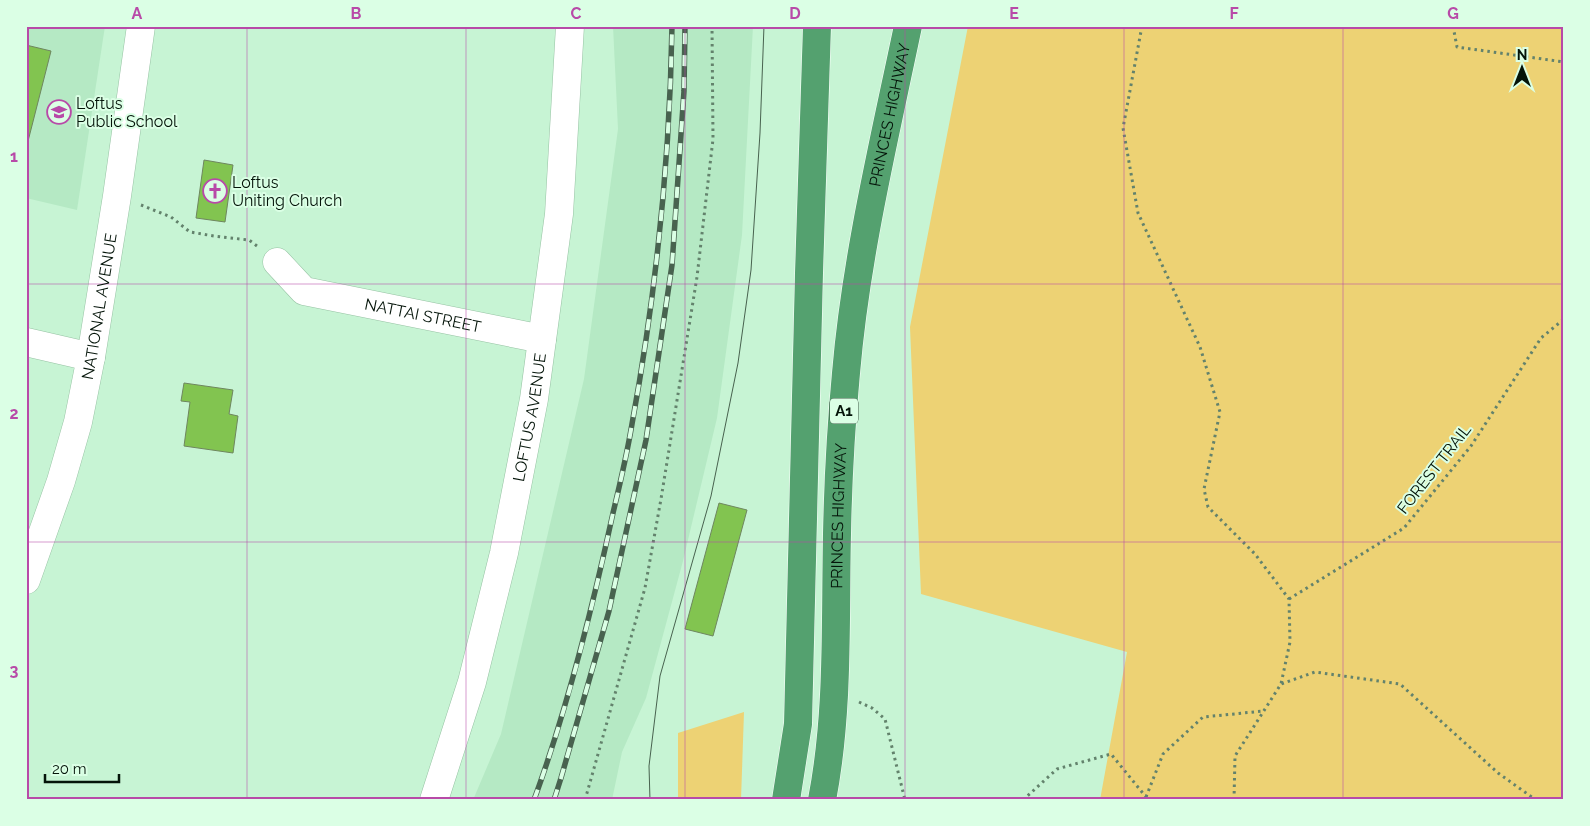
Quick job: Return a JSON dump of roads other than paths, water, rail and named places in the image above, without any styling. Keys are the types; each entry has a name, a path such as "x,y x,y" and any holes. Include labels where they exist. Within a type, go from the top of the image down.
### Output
{"highway":[{"path":"786,800 798,724 817,26"},
{"path":"874,191 890,26"},
{"name":"PRINCES HIGHWAY","path":"822,800 827,773 835,693 837,533 846,373 858,278 908,26"}],"street":[{"name":"NATIONAL AVENUE","path":"26,580 61,481 78,422 91,357 119,183 141,26"},
{"name":"LOFTUS AVENUE","path":"434,800 472,682 504,553 534,399 559,214 570,26"},
{"name":"NATTAI STREET","path":"277,262 299,299 542,340"},
{"path":"26,342 91,357"}],"tram line":[{"path":"650,800 649,766 660,676 711,496 738,363 751,270 760,133 764,26"}],"railway":[{"path":"534,800 558,730 597,586 623,469 641,375 655,276 665,176 672,26"},
{"path":"554,800 609,611 646,440 672,265 684,91 685,26"}],"place":[{"name":"Loftus Public School","path":"59,112"},
{"name":"Loftus Uniting Church","path":"215,191"}]}
